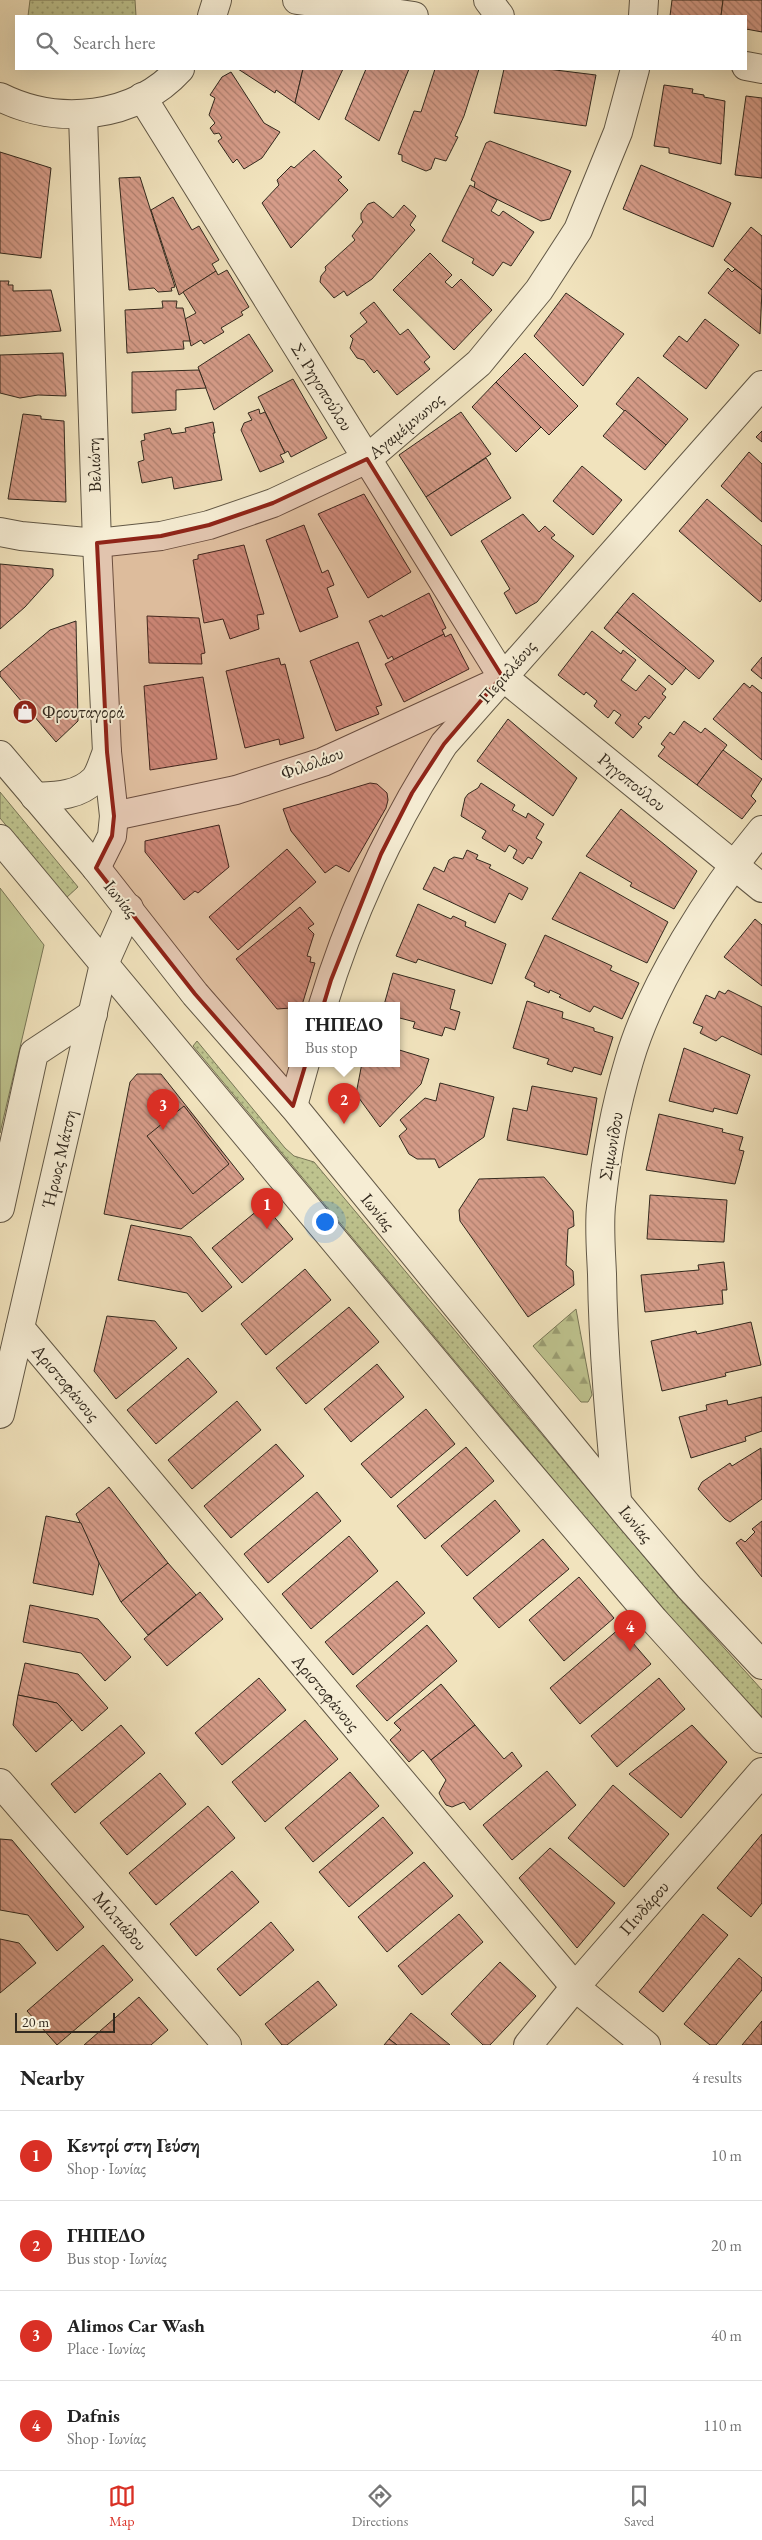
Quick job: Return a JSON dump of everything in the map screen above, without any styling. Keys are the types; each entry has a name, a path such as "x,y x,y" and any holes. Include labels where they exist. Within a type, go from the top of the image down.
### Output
{"street":[{"path":"212,15 218,0"},
{"path":"297,0 407,15"},
{"path":"488,0 499,15"},
{"path":"643,15 644,0"},
{"path":"747,66 762,69"},
{"path":"0,97 40,112 82,115 117,108 142,98 179,70"},
{"name":"Αγαμέμνωνος","path":"0,532 97,543 161,536 209,525 273,503 367,459 479,363 539,290 578,230 618,132 634,70"},
{"name":"Σ. Ρηγοπούλου","path":"142,98 501,678"},
{"name":"Βελιώτη","path":"82,115 97,543 107,752 114,816 112,836 96,868"},
{"name":"Περικλέους","path":"324,1002 337,963 378,862 412,794 444,744 762,385"},
{"name":"Φιλολάου","path":"114,816 236,790 323,762 501,678"},
{"name":"Ρηγοπούλου","path":"501,678 762,888"},
{"path":"35,797 59,796 76,792 95,780 107,752"},
{"name":"Ιωνίας","path":"0,755 129,908 195,994 292,1106 447,1298 689,1587 762,1665"},
{"name":"Σιμωνίδου","path":"617,1500 602,1291 600,1208 610,1139 629,1060 655,996 689,934 733,864 762,830"},
{"path":"0,839 617,1577 762,1739"},
{"name":"Ήρωος Μάτση","path":"0,1414 104,964 129,908"},
{"path":"0,1208 34,1053 93,1014"},
{"path":"292,1106 304,1067"},
{"name":"Αριστοφάνους","path":"20,1328 575,1987 646,2045"},
{"name":"Πινδάρου","path":"528,2045 575,1987 762,1772"},
{"name":"Μιλτιάδου","path":"4,1792 227,2045"}],"highlighted area":[{"path":"367,459 502,676 444,744 412,793 381,854 331,980 293,1106 195,994 96,868 112,836 114,816 107,752 97,543 161,536 209,525 273,503"}],"green space":[{"path":"30,0 135,0 136,15 28,15"},
{"path":"0,792 78,887 66,898 0,818"},
{"path":"0,888 44,945 0,1133"},
{"path":"197,1041 285,1148 294,1156 314,1162 671,1589 762,1690 762,1717 704,1656 582,1514 193,1046"},
{"path":"576,1309 592,1395 588,1402 581,1402 533,1346"}],"building":[{"path":"672,0 723,0 721,15 670,15"},
{"path":"723,0 762,0 762,32 747,29 747,15 721,15"},
{"path":"240,70 303,70 295,103 276,90 275,93"},
{"path":"303,70 343,70 319,120 295,103"},
{"path":"366,70 409,70 379,141 345,119"},
{"path":"435,70 479,70 464,116 455,136 458,137 446,161 435,158 431,169 426,171 402,161 402,155 398,154 414,111 421,112"},
{"path":"504,70 555,70 596,75 586,126 494,113"},
{"path":"231,72 264,123 280,132 262,158 244,169 237,159 233,163 218,141 222,138 219,133 214,134 210,128 215,123 209,115 215,98 210,95 222,77"},
{"path":"664,85 693,89 692,93 725,101 721,164 669,153 669,148 654,146"},
{"path":"746,96 762,98 762,178 735,175"},
{"path":"490,141 571,171 550,219 541,221 474,188 475,182 471,180 486,143"},
{"path":"314,150 342,177 338,180 348,190 291,248 262,203 279,185 277,180 291,166 294,168"},
{"path":"0,152 51,168 41,258 0,253"},
{"path":"641,165 731,203 713,247 623,209"},
{"path":"140,177 175,287 171,288 172,291 158,292 154,288 129,290 119,178"},
{"path":"470,185 497,200 491,211 499,216 503,211 534,232 511,266 503,262 493,276 472,263 474,259 442,241"},
{"path":"173,197 192,230 199,226 219,260 212,264 216,271 179,295 151,210"},
{"path":"374,202 393,218 404,205 416,216 410,225 415,230 372,279 347,296 344,291 334,298 320,282 321,276 326,270 325,267 355,240 352,236 363,222 361,213 368,204"},
{"path":"751,227 762,236 762,290 724,260"},
{"path":"430,253 452,275 445,282 452,288 461,279 492,310 454,350 393,290"},
{"path":"728,268 732,272 735,269 762,290 760,334 708,293"},
{"path":"227,270 249,307 241,312 243,315 221,328 224,332 204,344 201,340 191,346 185,319 196,313 183,292 216,271 218,275"},
{"path":"0,281 9,281 8,285 13,285 13,291 51,290 61,331 0,336"},
{"path":"566,293 624,334 583,386 534,336"},
{"path":"162,301 177,301 176,308 183,308 190,341 183,341 184,349 127,353 125,310 163,308"},
{"path":"374,302 400,335 408,329 430,357 424,362 430,369 397,395 377,370 374,373 364,360 357,358 350,348 353,339 350,336 367,322 360,313"},
{"path":"705,319 739,345 706,389 663,356 679,336 687,342"},
{"path":"249,334 273,371 214,410 198,367"},
{"path":"63,353 66,396 38,395 20,398 0,393 0,355"},
{"path":"525,353 578,406 549,435 496,382"},
{"path":"199,370 206,388 176,390 176,410 132,413 132,372"},
{"path":"638,377 688,419 666,445 616,404"},
{"path":"293,379 327,438 291,457 288,451 285,453 258,397"},
{"path":"496,382 541,427 516,452 472,407"},
{"path":"259,409 260,414 265,412 285,453 280,455 284,462 260,472 241,430 244,423 252,420 248,413"},
{"path":"625,410 666,445 645,470 603,436"},
{"path":"461,412 491,454 426,497 399,455"},
{"path":"23,414 41,416 41,419 64,421 66,502 8,499"},
{"path":"213,422 215,433 213,433 222,480 174,489 172,477 142,483 138,462 144,460 141,441 145,440 144,434 170,428 172,434 186,432 185,428"},
{"path":"762,431 762,442 756,437"},
{"path":"749,452 762,464 762,522 721,486"},
{"path":"486,458 511,498 451,536 426,497"},
{"path":"582,466 622,500 593,535 553,501"},
{"path":"364,494 411,572 368,598 318,514"},
{"path":"707,499 762,546 762,599 760,602 679,531"},
{"path":"523,514 539,532 545,526 555,535 551,538 574,556 537,602 516,614 504,593 510,589 481,541"},
{"path":"304,525 322,573 328,570 334,585 327,588 338,617 300,632 266,540"},
{"path":"244,545 264,614 257,615 259,629 230,639 223,619 204,623 193,560 198,559 198,555"},
{"path":"0,564 53,569 53,576 25,607 0,629"},
{"path":"429,593 446,628 442,630 444,634 394,660 392,656 388,659 369,621 382,615 383,617"},
{"path":"633,593 714,661 699,679 617,612"},
{"path":"617,612 686,668 672,685 604,628"},
{"path":"147,616 199,618 205,653 201,654 202,664 149,663"},
{"path":"76,621 78,721 56,742 0,676 0,672 50,630"},
{"path":"592,631 621,654 623,650 636,660 621,680 636,691 649,675 666,689 662,694 666,697 649,719 645,716 638,724 642,727 633,738 615,723 621,715 614,710 608,718 594,706 597,701 586,692 584,695 558,675"},
{"path":"444,634 445,637 451,634 469,669 404,702 385,664"},
{"path":"358,642 382,705 376,707 379,714 336,731 310,661"},
{"path":"762,657 762,679 751,670"},
{"path":"279,658 281,665 285,664 304,738 280,745 279,739 245,748 226,671"},
{"path":"203,677 217,759 150,770 144,686"},
{"path":"744,683 750,688 752,685 762,693 762,760 713,719"},
{"path":"508,719 577,778 553,816 477,761"},
{"path":"684,721 701,733 705,728 727,745 697,785 658,756 665,747 661,744 670,732 674,735"},
{"path":"723,750 762,779 751,796 756,801 742,819 697,785"},
{"path":"370,783 377,784 387,793 386,808 349,872 336,865 325,873 291,831 283,809"},
{"path":"481,783 515,805 512,810 526,818 528,813 544,824 536,838 542,842 532,859 528,857 523,864 513,858 517,850 509,845 505,852 482,838 486,831 461,816 465,798 478,788"},
{"path":"621,809 697,871 674,909 630,886 632,883 586,856"},
{"path":"219,825 229,867 198,893 195,891 184,900 145,852 145,841"},
{"path":"287,849 316,882 238,950 209,917"},
{"path":"467,850 478,855 476,859 491,865 489,868 528,888 522,900 509,893 495,923 423,889 434,867 444,872 449,860 454,857 463,859"},
{"path":"580,872 668,922 647,963 552,919"},
{"path":"418,904 451,919 453,916 466,922 465,926 506,944 492,984 418,959 416,963 396,956"},
{"path":"300,907 314,924 308,928 314,934 307,956 311,957 310,962 315,963 303,1002 288,1002 288,1008 277,1009 236,959"},
{"path":"755,919 762,925 762,986 724,957"},
{"path":"545,935 612,966 610,970 639,983 622,1019 594,1006 590,1012 559,997 561,995 550,990 549,993 534,986 535,983 525,978"},
{"path":"393,973 455,990 450,1009 460,1012 455,1030 445,1027 442,1036 413,1028 415,1022 400,1018 400,1002 385,1002"},
{"path":"728,990 762,1007 762,1055 722,1036 716,1041 700,1033 703,1027 693,1023 706,995 715,999 719,991 725,994"},
{"path":"527,1001 563,1012 562,1018 594,1028 594,1031 613,1037 601,1075 574,1067 572,1072 547,1064 549,1059 513,1048"},
{"path":"684,1048 750,1075 737,1114 714,1108 713,1112 669,1101"},
{"path":"400,1050 429,1059 421,1084 380,1127 356,1094 361,1067 400,1067"},
{"path":"137,1074 161,1074 244,1179 181,1229 104,1214 130,1082"},
{"path":"440,1083 494,1097 484,1137 439,1168 435,1159 417,1159 409,1154 399,1136 407,1129 400,1120 425,1098 436,1101"},
{"path":"532,1086 597,1098 587,1155 507,1140 513,1108 527,1111"},
{"path":"184,1106 229,1164 193,1194 147,1136"},
{"path":"659,1114 723,1129 722,1132 743,1137 739,1150 744,1151 735,1184 646,1170"},
{"path":"544,1177 573,1211 574,1226 568,1229 566,1265 573,1271 574,1285 528,1317 460,1221 459,1210 479,1179"},
{"path":"650,1195 727,1200 724,1242 647,1239"},
{"path":"264,1205 293,1239 242,1283 212,1248"},
{"path":"131,1225 191,1237 232,1287 202,1312 187,1293 118,1280"},
{"path":"724,1262 727,1290 722,1290 723,1304 645,1312 641,1275 699,1270 698,1265"},
{"path":"305,1269 331,1300 266,1355 241,1324"},
{"path":"349,1307 379,1342 306,1404 276,1368"},
{"path":"107,1316 155,1321 177,1348 116,1399 94,1371"},
{"path":"751,1322 761,1365 725,1373 726,1376 662,1391 651,1341 696,1331 697,1334"},
{"path":"188,1358 217,1392 156,1444 127,1410"},
{"path":"377,1364 404,1397 351,1442 324,1409"},
{"path":"762,1397 762,1431 745,1437 746,1441 691,1458 679,1417 707,1410 706,1405 727,1400 728,1405"},
{"path":"237,1401 261,1430 192,1489 168,1460"},
{"path":"426,1409 455,1444 391,1498 361,1464"},
{"path":"276,1444 304,1476 231,1538 204,1506"},
{"path":"466,1447 494,1481 425,1539 397,1506"},
{"path":"761,1448 762,1499 730,1522 725,1519 698,1489 702,1482 730,1463 732,1466"},
{"path":"109,1487 168,1563 121,1602 99,1563 76,1514"},
{"path":"317,1492 341,1521 268,1583 244,1554"},
{"path":"495,1500 520,1531 467,1576 441,1546"},
{"path":"46,1516 81,1523 99,1563 93,1595 33,1583"},
{"path":"762,1521 762,1577 736,1543 741,1539 745,1542 755,1532 752,1529"},
{"path":"349,1536 378,1571 311,1629 282,1594"},
{"path":"543,1539 569,1569 499,1628 473,1598"},
{"path":"168,1563 196,1595 148,1635 121,1602"},
{"path":"579,1577 614,1618 564,1661 529,1620"},
{"path":"397,1581 425,1613 353,1675 325,1642"},
{"path":"200,1592 223,1619 167,1666 144,1639"},
{"path":"30,1605 98,1619 131,1657 105,1681 81,1653 23,1642"},
{"path":"427,1625 457,1661 387,1721 356,1686"},
{"path":"620,1628 651,1664 580,1724 550,1688"},
{"path":"25,1663 78,1674 108,1708 82,1731 57,1703 18,1695"},
{"path":"259,1678 286,1710 222,1765 195,1733"},
{"path":"659,1678 685,1709 617,1767 591,1736"},
{"path":"441,1684 475,1725 431,1760 423,1750 409,1762 390,1740 401,1730 394,1723"},
{"path":"18,1695 57,1703 72,1720 36,1752 13,1725"},
{"path":"305,1720 338,1759 265,1822 232,1782"},
{"path":"121,1725 145,1753 75,1813 51,1784"},
{"path":"475,1725 504,1759 512,1752 522,1766 470,1810 464,1802 452,1807 446,1805 439,1793 446,1780 431,1760"},
{"path":"692,1725 727,1762 681,1818 629,1774"},
{"path":"547,1771 576,1805 512,1860 483,1825"},
{"path":"350,1772 379,1806 313,1862 285,1828"},
{"path":"160,1773 186,1804 127,1855 100,1823"},
{"path":"613,1785 669,1834 624,1887 568,1838"},
{"path":"208,1806 235,1838 156,1905 129,1873"},
{"path":"383,1817 413,1853 349,1907 319,1872"},
{"path":"762,1834 762,1903 751,1917 717,1888"},
{"path":"0,1839 12,1840 84,1927 57,1951 28,1915 0,1910"},
{"path":"550,1848 615,1903 577,1948 519,1878"},
{"path":"424,1862 453,1896 387,1952 358,1917"},
{"path":"232,1871 259,1902 196,1956 170,1924"},
{"path":"459,1914 483,1942 422,1995 398,1966"},
{"path":"703,1914 728,1935 663,2012 639,1992"},
{"path":"271,1922 294,1950 240,1996 217,1969"},
{"path":"0,1939 19,1943 36,1963 0,1993"},
{"path":"103,1945 133,1980 57,2045 27,2011"},
{"path":"739,1958 762,1978 762,1990 716,2045 710,2045 684,2024"},
{"path":"500,1962 536,1996 490,2045 483,2045 451,2014"},
{"path":"318,1981 337,2005 287,2045 282,2045 265,2024"},
{"path":"139,1997 168,2030 151,2045 84,2045"},
{"path":"411,2013 450,2045 397,2045 389,2039"},
{"path":"762,2021 762,2045 742,2045"},
{"path":"389,2039 397,2045 384,2045"}],"place":[{"name":"Φρουταγορά","path":"25,712"},
{"name":"ΓΗΠΕΔΟ","path":"344,1124"},
{"name":"Alimos Car Wash","path":"163,1130"},
{"name":"Κεντρί στη Γεύση","path":"267,1229"},
{"name":"Dafnis","path":"630,1651"}]}
